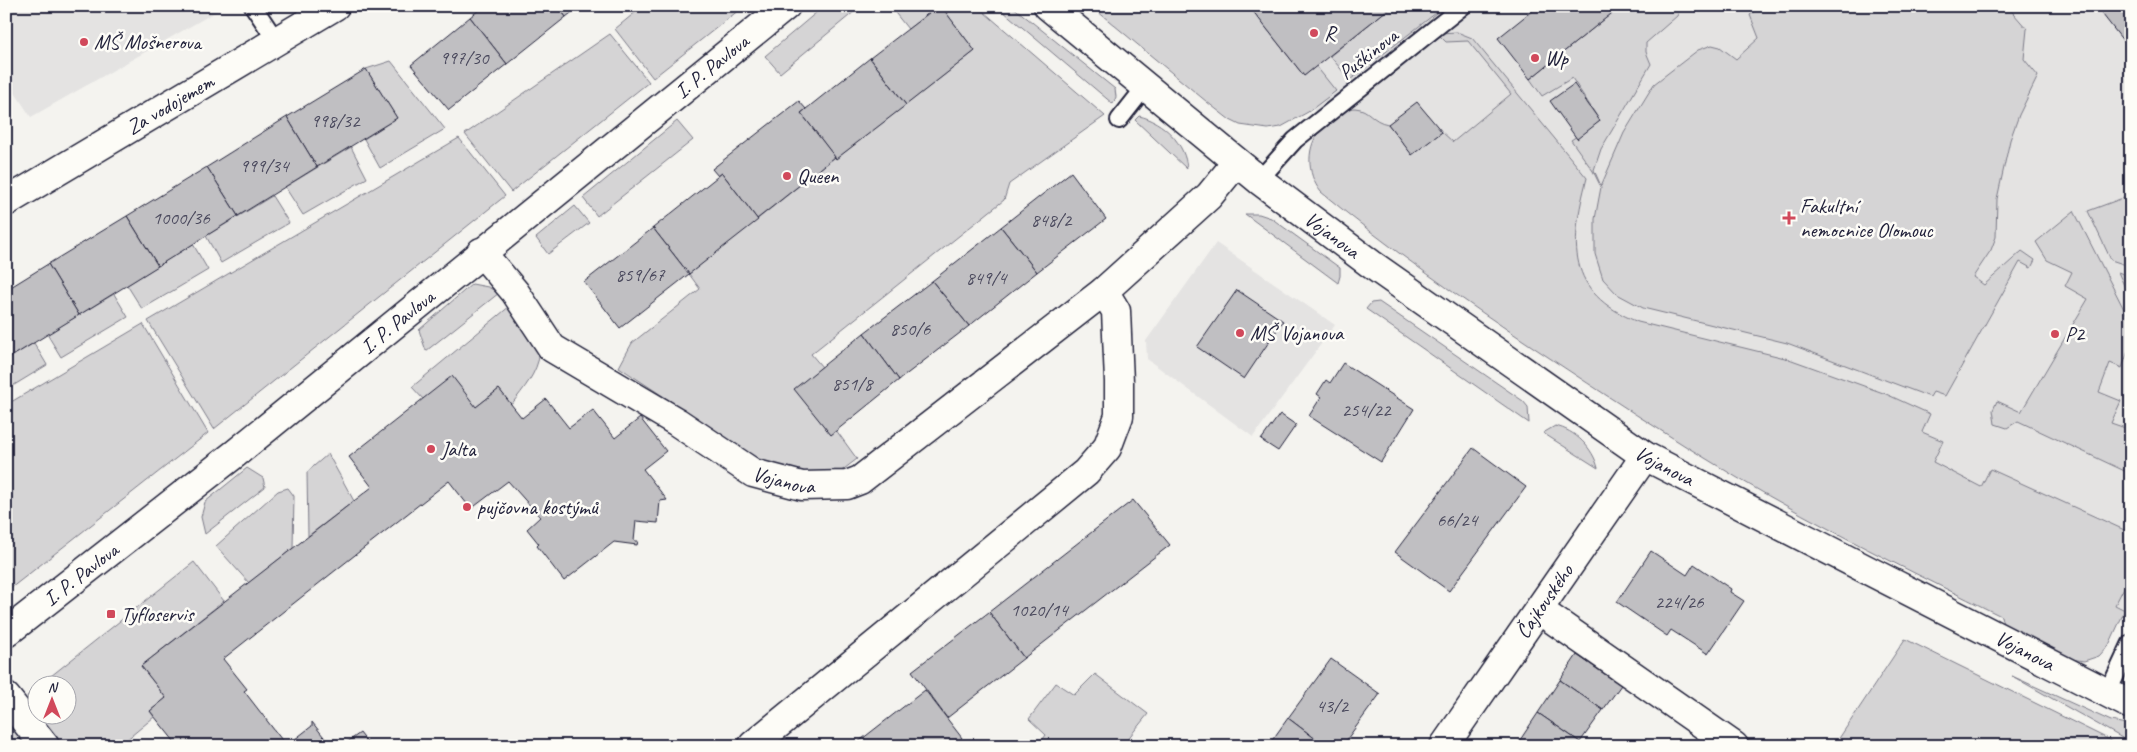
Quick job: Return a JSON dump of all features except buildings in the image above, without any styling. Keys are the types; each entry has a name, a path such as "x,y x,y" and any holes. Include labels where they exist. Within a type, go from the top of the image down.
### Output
{"street":[{"name":"Za vodojemem","path":"6,202 336,6"},
{"name":"I. P. Pavlova","path":"6,633 236,453 786,6"},
{"name":"Vojanova","path":"1048,6 1236,163 1371,264 1645,456 2119,699"},
{"name":"Vojanova","path":"481,252 515,292 552,348 677,422 753,473 802,486 846,485 860,480 1104,291 1208,196 1236,163"},
{"path":"753,745 1086,472 1107,448 1118,416 1119,382 1116,311 1104,291"},
{"name":"Čajkovského","path":"1444,746 1645,456"},
{"path":"1539,610 1734,746"},
{"path":"6,697 45,746"}],"lane":[{"path":"253,6 276,42"},
{"name":"Puškinova","path":"1259,180 1294,140 1463,6"},
{"path":"1119,120 1145,87"},
{"path":"2119,699 2131,643"}],"shaded area":[{"name":"MŠ Mošnerova","path":"6,6 226,6 31,117 6,79"},
{"path":"643,6 744,6 653,78 615,29"},
{"path":"824,6 861,6 780,73 765,56"},
{"path":"895,6 938,6 908,29 892,9"},
{"path":"941,6 977,6 1105,116 1009,184 1004,200 811,354 822,367 795,389 831,435 836,430 857,459 825,481 782,472 756,458 619,367 632,343 700,289 689,274 835,157 837,158 975,51"},
{"path":"997,6 1012,6 1115,89 1116,97 1113,104"},
{"path":"1091,6 1258,6 1253,11 1304,76 1316,66 1336,91 1308,112 1281,127 1268,129 1240,125 1230,120 1207,102"},
{"name":"Fakultní nemocnice Olomouc","path":"1174,6 2131,6 2131,612 1809,458 1323,117"},
{"path":"1392,6 1445,6 1350,80 1330,56"},
{"path":"1621,6 1682,6 1677,16 1646,43 1646,52 1651,64 1601,149 1594,170 1601,186 1624,133 1654,84 1698,50 1712,45 1720,47 1736,59 1759,38 1750,15 1761,6 2007,6 2027,29 2024,59 2038,76 2019,115 2010,140 1997,199 1996,237 1991,250 1973,277 1984,285 2022,251 2035,260 2031,268 2020,262 1945,396 1933,392 1930,397 1787,343 1643,308 1617,294 1603,279 1595,254 1595,219 1601,187 1593,171 1571,140 1600,121 1572,78 1542,96 1530,79"},
{"path":"1457,32 1472,38 1587,178 1581,202 1576,245 1579,263 1585,281 1597,296 1614,310 1638,322 1789,359 1886,394 1930,414 1922,432 1943,441 1933,462 1981,487 1990,469 2131,533 2131,574 2115,605 2125,610 2109,645 2099,656 2084,661 2071,659 2003,624 2001,616 1834,532 1736,477 1637,415 1483,313 1401,254 1321,192 1316,185 1311,168 1310,160 1313,143 1324,126 1346,110 1355,108 1364,110 1378,120 1388,124 1412,154 1442,132 1453,142 1511,94 1468,41 1446,42 1440,36 1440,33"},
{"path":"610,34 649,82 511,192 465,134"},
{"path":"391,61 445,129 380,168 364,139 397,118 366,69"},
{"path":"1139,116 1156,123 1172,135 1186,160 1187,169 1135,120"},
{"path":"677,121 693,140 597,216 583,198"},
{"path":"459,138 505,196 214,429 148,321"},
{"path":"351,147 367,178 303,215 285,187"},
{"path":"2131,195 2131,252 2126,265 2111,260 2088,211"},
{"path":"272,196 289,223 221,263 206,236"},
{"path":"575,206 589,223 548,254 536,238"},
{"path":"2074,211 2131,323 2131,343 2122,368 2110,363 2099,392 2121,401 2111,423 2131,430 2131,474 2018,421 2007,428 1995,424 1993,410 1997,401 2021,412 2088,299 2065,286 2072,272 2047,260 2036,242"},
{"path":"1245,214 1259,214 1271,218 1340,268 1338,283"},
{"name":"MŠ Vojanova","path":"1216,243 1335,325 1253,437 1147,359 1146,341"},
{"path":"193,244 208,270 142,309 127,285"},
{"path":"2118,272 2131,277 2131,301"},
{"path":"472,284 488,287 499,293 426,351 419,330"},
{"path":"114,294 128,317 61,357 47,334"},
{"path":"1379,302 1523,401 1528,407 1529,423 1366,309 1371,303"},
{"path":"510,306 540,352 533,374 511,405 499,389 476,407 423,399 412,387"},
{"path":"143,324 208,433 6,592 6,405"},
{"path":"34,343 47,365 6,390 6,360"},
{"path":"1555,426 1569,431 1582,441 1592,454 1598,468 1543,433"},
{"path":"328,454 354,501 308,536 307,472"},
{"path":"247,468 263,478 265,487 205,534 201,517 205,502"},
{"path":"288,488 294,496 293,548 249,583 216,546 278,491"},
{"path":"194,562 224,601 141,666 166,698 150,711 154,717 119,746 62,746 46,724 78,724 78,674 54,674"},
{"path":"1905,639 2104,737 2118,746 1834,746"},
{"path":"1095,674 1148,714 1122,746 1038,746 1046,735 1029,719 1056,683 1074,695"},
{"path":"2012,676 2111,721 2131,725 2131,729 2123,733 2131,737 2131,743"},
{"path":"6,711 34,746 6,746"}],"place":[{"name":"R","path":"1314,33"},
{"name":"MŠ Mošnerova","path":"84,42"},
{"name":"Wp","path":"1535,58"},
{"name":"Queen","path":"787,176"},
{"name":"Fakultní nemocnice Olomouc","path":"1789,218"},
{"name":"MŠ Vojanova","path":"1240,333"},
{"name":"P2","path":"2055,334"},
{"name":"Jalta","path":"431,449"},
{"name":"pujčovna kostýmů","path":"467,507"},
{"name":"Tyfloservis","path":"111,614"}]}
